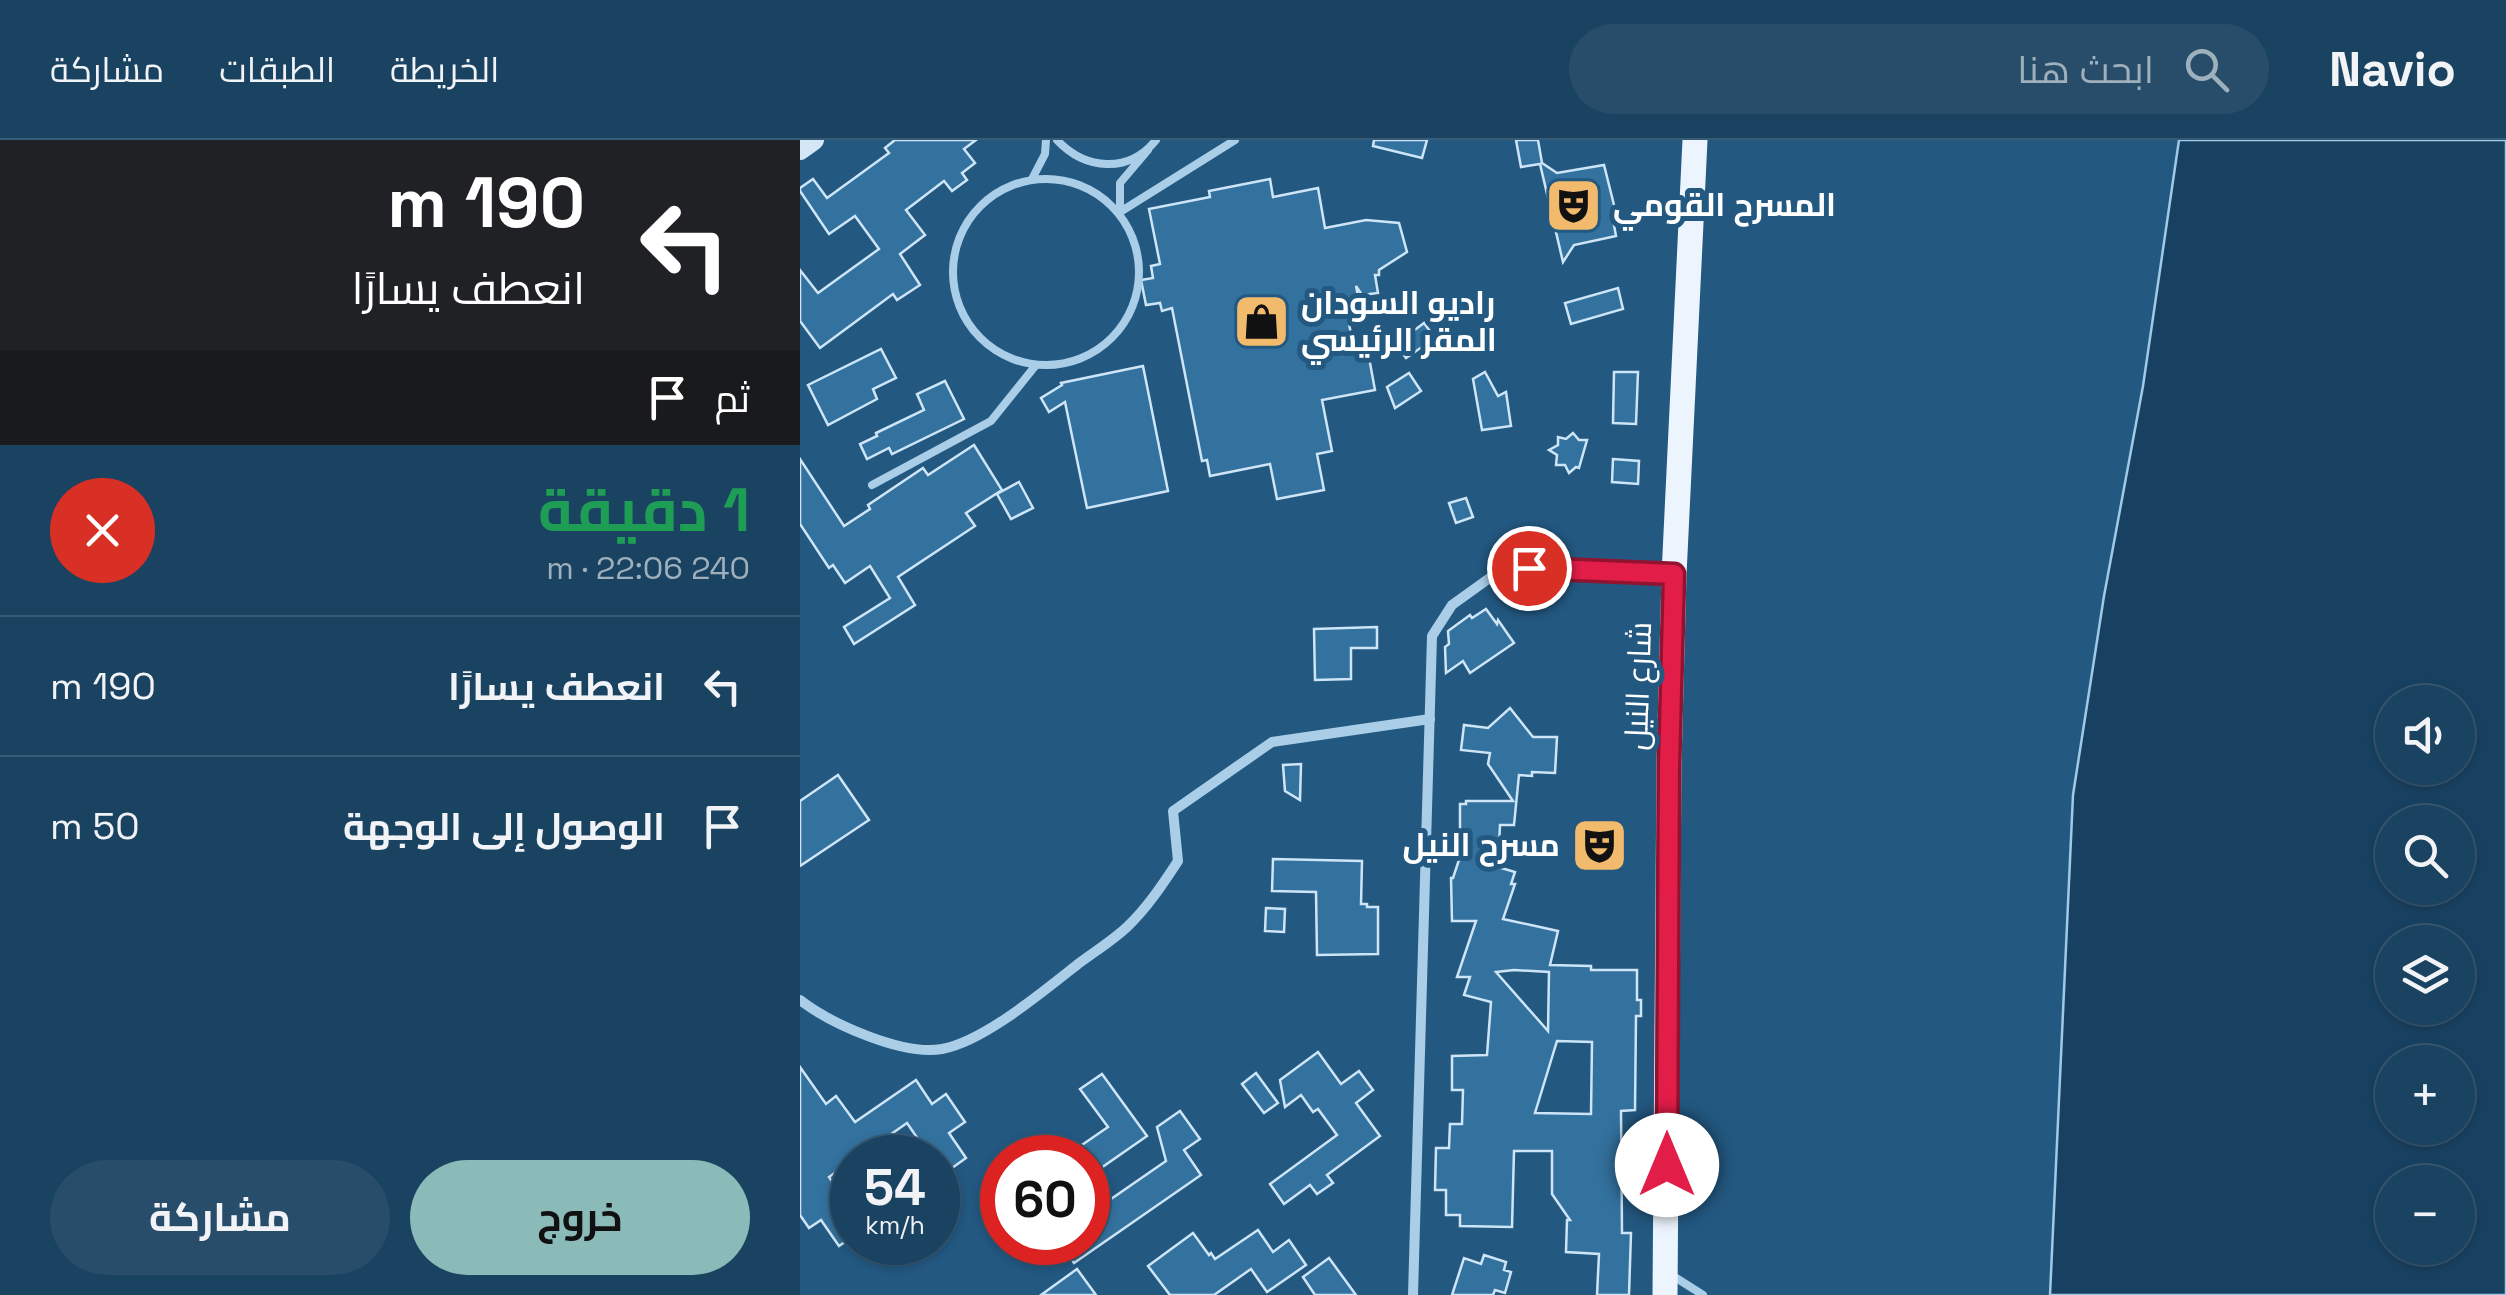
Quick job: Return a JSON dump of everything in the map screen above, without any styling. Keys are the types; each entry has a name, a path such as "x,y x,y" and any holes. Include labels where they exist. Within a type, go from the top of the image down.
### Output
{"main road":[{"name":"شارع النيل","path":"1666,1284 1669,766 1695,140"}],"street":[{"path":"800,150 814,140"},
{"path":"1413,1295 1432,636 1452,605 1491,576 1529,568 1674,574"},
{"path":"800,1000 840,1025 896,1045 942,1049 972,1038 1028,1003 1126,928 1157,894 1178,861 1172,811 1272,742 1430,718"}],"lane":[{"path":"1032,179 1045,154 1046,140"},
{"path":"1057,140 1072,155 1101,165 1124,163 1148,150"},
{"path":"1120,212 1074,181 1032,179 988,198 964,228 953,262 956,296 973,330 1002,354 1036,365 1068,363 1099,349 1128,317 1140,281 1137,244 1120,212 1120,183 1156,140"},
{"path":"1120,212 1235,140"},
{"path":"872,485 991,421 1036,365"},
{"path":"1666,1284 1703,1295"}],"water":[{"path":"2179,140 2506,140 2506,1295 2050,1295 2073,795 2104,596 2143,386"}],"building":[{"path":"895,140 976,140 964,149 975,163 962,173 967,180 952,191 944,181 906,210 925,235 900,254 920,285 897,300 893,294 820,348 800,321 800,270 818,293 879,249 855,216 829,234 800,188 813,179 827,198 889,153 885,148"},
{"path":"1374,140 1427,140 1422,158 1373,146"},
{"name":"المسرح القومي","path":"1516,140 1538,140 1542,163 1557,173 1604,165 1616,213 1612,214 1616,236 1574,245 1563,262 1540,164 1521,167"},
{"name":"راديو السودان المقر الرئيسي","path":"1270,179 1273,197 1318,188 1325,228 1366,220 1399,223 1407,252 1375,275 1378,293 1362,295 1356,286 1358,296 1344,298 1352,339 1365,336 1375,390 1322,400 1332,451 1317,454 1324,490 1277,499 1270,464 1210,476 1207,460 1202,461 1172,308 1162,311 1160,303 1146,305 1141,280 1153,278 1151,266 1160,264 1149,209 1210,197 1209,191"},
{"path":"1618,288 1623,309 1571,324 1565,303"},
{"path":"1424,323 1435,338 1406,358 1396,344"},
{"path":"881,349 896,378 873,389 877,399 828,425 808,385"},
{"path":"1143,366 1168,491 1087,508 1065,402 1049,412 1041,398 1061,383"},
{"path":"1485,372 1498,396 1506,392 1511,426 1482,430 1473,379"},
{"path":"1614,372 1638,372 1636,424 1613,423"},
{"path":"1409,373 1421,391 1395,408 1387,387"},
{"path":"945,381 964,419 892,454 889,448 867,459 860,444 924,410 917,394"},
{"path":"1573,433 1579,440 1587,440 1579,468 1569,473 1565,465 1556,465 1557,455 1549,450 1558,445 1558,437 1566,439"},
{"path":"974,445 1002,490 966,513 975,526 898,577 915,605 854,644 844,627 890,598 870,566 845,583 833,565 829,568 800,524 800,459 844,526 923,468 928,475"},
{"path":"1613,459 1639,461 1638,484 1612,482"},
{"path":"1019,482 1033,508 1011,519 997,494"},
{"path":"1466,498 1473,517 1456,523 1449,503"},
{"path":"1486,609 1514,643 1470,673 1463,661 1446,673 1448,631"},
{"path":"1377,627 1377,648 1351,648 1351,679 1315,680 1314,629"},
{"path":"1510,708 1533,737 1557,737 1555,773 1519,775 1514,825 1500,825 1498,867 1515,872 1503,919 1558,931 1550,965 1637,970 1641,1016 1636,1016 1635,1110 1621,1111 1622,1233 1631,1233 1629,1295 1597,1295 1599,1254 1566,1252 1570,1220 1552,1194 1552,1151 1514,1151 1512,1227 1460,1226 1460,1215 1446,1215 1446,1190 1435,1190 1436,1148 1449,1148 1450,1124 1462,1124 1463,1090 1452,1090 1452,1056 1487,1055 1491,1002 1464,995 1470,977 1457,977 1476,921 1452,921 1451,878 1460,857 1460,804 1513,801 1488,764 1490,753 1461,750 1464,725 1488,728","holes":["1496,972 1549,972 1548,1031","1557,1041 1592,1042 1591,1114 1535,1113"]},
{"path":"1301,764 1300,800 1285,791 1283,765"},
{"path":"838,775 869,820 800,866 800,801"},
{"path":"1273,859 1362,861 1361,904 1378,907 1378,954 1317,955 1316,892 1272,891"},
{"path":"1266,908 1285,909 1284,932 1265,931"},
{"path":"1318,1052 1341,1084 1359,1071 1373,1090 1356,1103 1380,1136 1327,1175 1333,1183 1317,1194 1310,1185 1284,1204 1270,1184 1337,1135 1318,1109 1313,1112 1301,1095 1285,1107 1280,1080"},
{"path":"800,1067 826,1104 836,1096 855,1122 916,1080 932,1104 946,1094 965,1122 950,1135 915,1135 907,1123 890,1135 830,1135 830,1233 821,1220 809,1228 800,1215"},
{"path":"1256,1073 1278,1103 1264,1113 1242,1084"},
{"path":"1102,1074 1147,1136 1110,1162 1110,1135 1096,1135 1108,1127 1080,1089"},
{"path":"1180,1111 1200,1139 1184,1150 1201,1175 1110,1238 1110,1200 1166,1161 1157,1127"},
{"path":"1258,1230 1273,1252 1289,1240 1306,1265 1267,1292 1251,1269 1214,1295 1170,1295 1148,1266 1193,1233 1215,1259"},
{"path":"1484,1255 1506,1262 1504,1270 1511,1272 1505,1293 1495,1290 1493,1295 1452,1295 1464,1258 1481,1264"},
{"path":"1329,1258 1356,1295 1315,1295 1303,1277"},
{"path":"1077,1269 1096,1295 1041,1295"}],"place":[{"name":"المسرح القومي","path":"1574,205"},
{"name":"راديو السودان المقر الرئيسي","path":"1262,321"},
{"name":"مسرح النيل","path":"1599,845"}],"route":[{"path":"1529,568 1674,574 1667,1165"}]}
